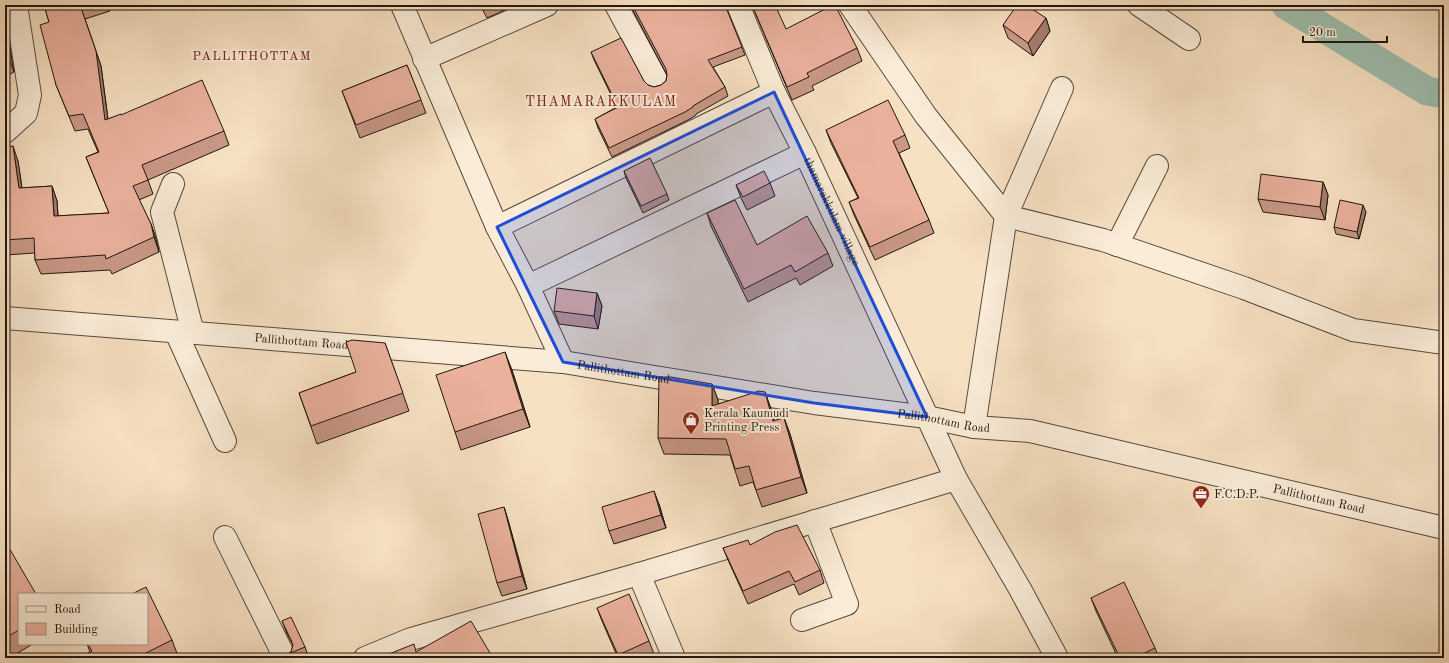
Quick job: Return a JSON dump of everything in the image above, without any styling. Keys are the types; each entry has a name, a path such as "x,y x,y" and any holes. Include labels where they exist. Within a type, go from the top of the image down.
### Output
{"street":[{"path":"5,132 26,113 30,95 16,5"},
{"path":"402,5 497,227 528,286 563,362"},
{"path":"424,59 547,5"},
{"path":"616,5 658,83"},
{"name":"thamarakkulam village","path":"738,5 774,92 805,153 956,479 1020,589 1057,658"},
{"path":"850,5 926,116 1006,216 1103,240 1244,288 1353,330 1444,343"},
{"path":"1139,5 1188,39"},
{"path":"974,427 1006,216 1062,88"},
{"path":"497,227 774,92"},
{"path":"528,286 805,153"},
{"path":"1117,245 1157,166"},
{"path":"173,184 162,212 184,332 225,441"},
{"name":"Pallithottam Road","path":"5,318 563,362 814,403 927,417 974,427 1030,431 1444,528"},
{"path":"365,658 411,639 639,574 956,479"},
{"path":"802,620 847,604 815,521"},
{"path":"225,537 285,658"},
{"path":"639,574 674,658"}],"highlighted area":[{"path":"774,92 927,417 814,403 563,362 497,227"}],"building":[{"path":"44,5 80,5 96,51 105,120 121,115 202,80 224,131 142,165 148,180 133,186 151,224 154,237 106,259 105,255 35,260 34,238 5,240 5,147 13,146 19,188 52,186 54,216 109,213 86,157 99,152 83,114 69,116 56,85 40,25 49,22"},
{"path":"481,5 494,5 484,9"},
{"path":"632,5 725,5 742,47 708,60 725,87 685,112 609,148 595,119 618,107 591,52 621,38 644,81 648,85 654,87 661,85 666,81 667,75 666,69"},
{"path":"752,5 775,5 786,29 835,5 857,48 807,73 809,77 787,87"},
{"path":"1017,5 1026,5 1046,18 1028,43 1003,25"},
{"path":"5,36 8,57 5,59"},
{"path":"407,65 421,100 356,125 342,91"},
{"path":"888,100 905,135 893,141 929,220 870,247 849,202 859,198 826,130"},
{"path":"650,158 667,194 641,206 624,171"},
{"path":"764,171 770,183 743,197 736,185"},
{"path":"1261,174 1323,182 1320,207 1258,199"},
{"path":"735,200 757,245 807,216 828,253 795,272 791,265 744,289 707,213"},
{"path":"1340,200 1363,205 1357,232 1334,227"},
{"path":"557,288 597,293 594,316 554,311"},
{"path":"352,340 385,343 403,393 311,426 299,393 356,372 346,342"},
{"path":"505,352 523,409 455,432 436,375"},
{"path":"659,377 671,377 712,384 712,406 759,391 765,392 773,421 784,418 801,477 756,490 749,466 735,469 726,439 658,438"},
{"path":"654,491 661,515 609,531 602,507"},
{"path":"504,507 522,576 497,583 478,514"},
{"path":"797,525 820,570 795,582 789,571 743,591 723,548 748,540 750,545 775,532"},
{"path":"5,541 35,593 18,593 18,631 5,638"},
{"path":"1124,582 1155,648 1134,658 1120,658 1091,598"},
{"path":"146,587 172,640 136,658 78,658 92,651 89,645 148,645 148,593 134,593"},
{"path":"629,594 649,641 618,655 597,608"},
{"path":"291,617 305,647 288,654 291,652 293,645 282,621"},
{"path":"471,621 493,658 379,658 414,644 416,652"}],"waterway":[{"path":"1286,5 1427,91 1444,94"}],"place":[{"name":"Kerala Kaumudi Printing Press","path":"691,435"},
{"name":"F.C.D.P.","path":"1201,509"}],"district":[{"name":"PALLITHOTTAM","path":"252,55"},
{"name":"THAMARAKKULAM","path":"601,101"}]}
